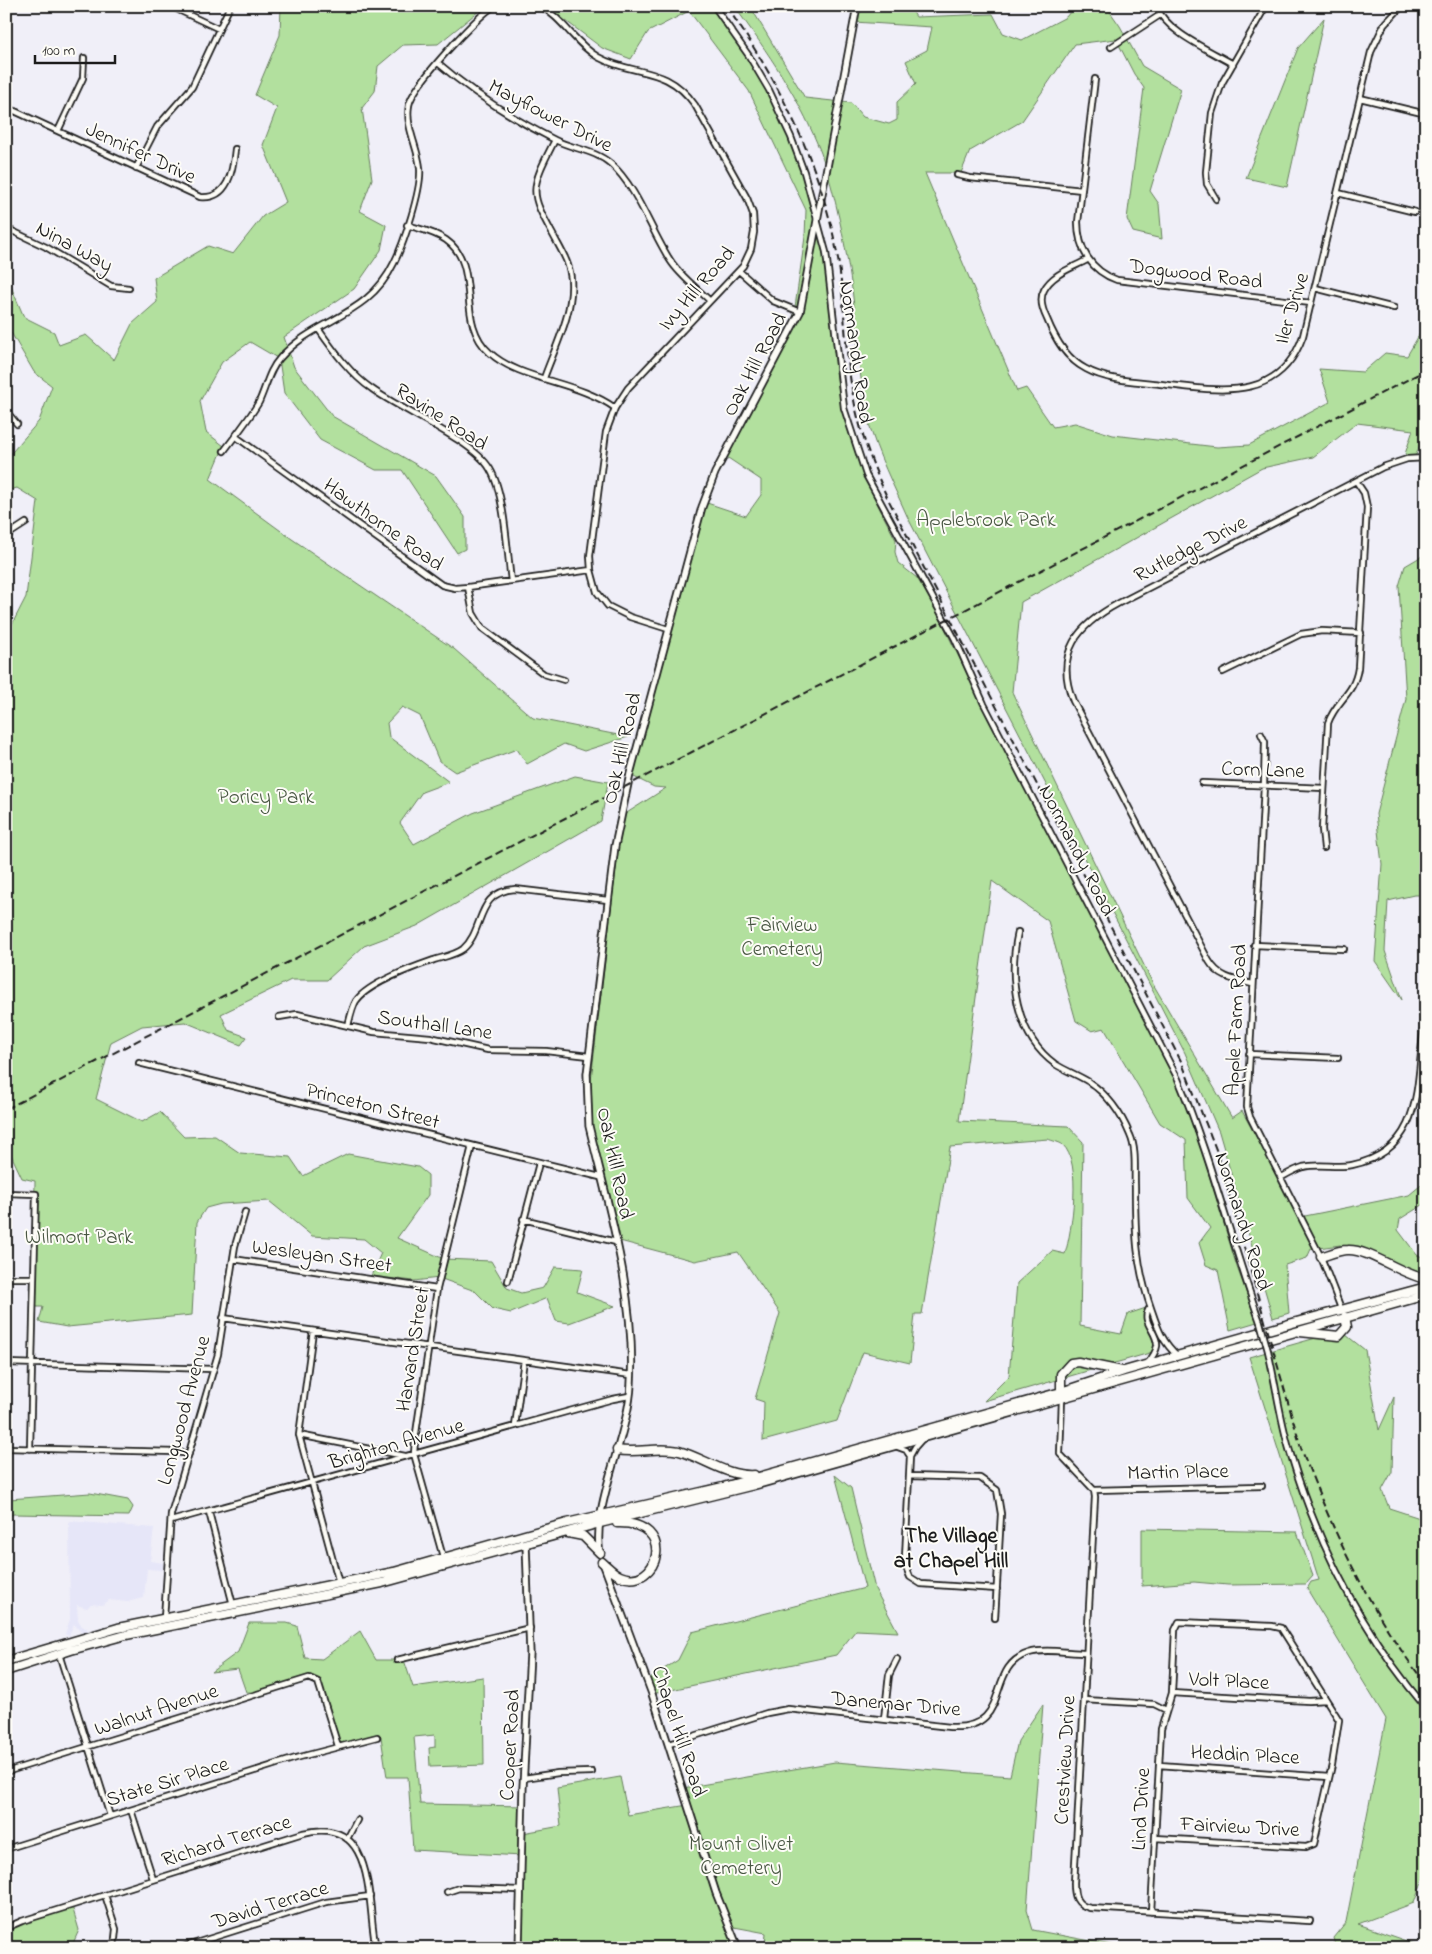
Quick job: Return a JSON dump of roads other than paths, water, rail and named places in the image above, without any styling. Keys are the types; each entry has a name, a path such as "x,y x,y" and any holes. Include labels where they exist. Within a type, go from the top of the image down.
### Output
{"highway":[{"path":"1321,1257 1343,1250 1354,1250 1403,1273 1426,1279"},
{"path":"8,1659 75,1639 164,1618 394,1572 600,1519 1062,1396 1288,1333 1426,1287"},
{"path":"6,1672 59,1654 126,1635 382,1583 566,1533 600,1519 698,1500 924,1438 1062,1396 1124,1371 1147,1364 1426,1294"},
{"path":"1288,1333 1301,1332 1339,1336 1347,1327 1344,1314"},
{"path":"1062,1396 1061,1374 1071,1363 1078,1362 1124,1371"},
{"path":"617,1450 636,1452 666,1449 688,1454 733,1473 748,1475 773,1473"},
{"path":"600,1519 640,1524 653,1536 657,1549 653,1565 645,1573 637,1577 621,1576 602,1562"},
{"path":"566,1533 583,1536 600,1553"}],"street":[{"path":"170,6 220,29"},
{"path":"136,168 157,127 192,87 230,6"},
{"path":"224,451 258,403 270,373 279,359 299,342 356,307 380,286 396,260 418,192 420,174 409,124 409,105 417,88 438,63 481,15 494,6"},
{"name":"Ivy Hill Road","path":"540,6 553,15 594,54 616,64 664,77 678,86 691,99 747,198 753,214 753,240 747,258 739,271 628,388 614,408 605,440 590,556 591,570 597,592 608,606 630,618 668,628"},
{"name":"Normandy Road","path":"714,6 749,56 769,90 791,136 818,216 831,284 844,408 866,475 898,538 955,639 984,704 1178,1079 1197,1128 1235,1251 1260,1322 1290,1451 1324,1547 1359,1616 1389,1660 1426,1708"},
{"name":"Oak Hill Road","path":"600,1519 629,1396 631,1375 627,1300 587,1111 589,1056 596,1019 608,900 616,846 632,766 668,628 708,489 800,312 857,6"},
{"path":"1156,6 1160,16 1176,30 1233,64"},
{"path":"1216,199 1211,193 1206,179 1209,132 1217,96 1266,6"},
{"name":"Iler Drive","path":"1087,260 1058,275 1049,283 1042,294 1043,310 1056,339 1068,356 1086,369 1114,379 1226,390 1246,389 1259,385 1280,372 1296,352 1303,336 1375,42 1384,25 1402,6"},
{"path":"1111,47 1160,16"},
{"path":"58,131 83,78 84,58"},
{"name":"Mayflower Drive","path":"438,63 476,95 555,140 600,156 617,169 627,182 672,263 710,301"},
{"path":"1087,260 1078,229 1095,79"},
{"path":"1360,98 1426,114"},
{"name":"Jennifer Drive","path":"6,107 195,195 210,197 226,187 234,164 235,148"},
{"path":"544,378 571,296 569,266 537,205 534,190 536,176 555,140"},
{"path":"957,175 1082,190"},
{"path":"1338,193 1415,212"},
{"path":"407,225 441,236 458,252 466,273 471,323 485,349 506,364 580,390 614,408"},
{"name":"Nina Way","path":"6,228 46,247 111,286 129,288"},
{"name":"Dogwood Road","path":"1087,260 1108,276 1117,280 1311,302"},
{"path":"739,271 773,301 800,312"},
{"path":"1315,288 1394,308"},
{"name":"Ravine Road","path":"319,330 355,374 370,388 469,447 484,460 492,473 498,492 511,580"},
{"path":"6,411 17,424"},
{"name":"Hawthorne Road","path":"235,436 436,581 450,587 591,570"},
{"name":"Rutledge Drive","path":"1253,984 1224,977 1215,971 1209,961 1073,701 1067,681 1068,658 1074,641 1082,628 1103,612 1397,462 1426,458"},
{"path":"1324,848 1322,829 1328,723 1334,710 1350,693 1355,683 1360,633 1367,507 1364,493 1356,482"},
{"path":"6,536 26,523"},
{"path":"468,586 473,613 482,628 544,674 564,680"},
{"path":"1223,672 1301,634 1322,631 1360,633"},
{"name":"Apple Farm Road","path":"1261,734 1265,742 1264,786 1254,944 1248,1112 1321,1257 1344,1314"},
{"name":"Corn Lane","path":"1202,783 1324,788"},
{"path":"348,1026 356,1002 365,992 412,967 458,952 463,948 470,940 487,904 503,891 515,889 608,900"},
{"path":"1018,932 1014,957 1016,999 1030,1036 1040,1050 1054,1063 1088,1081 1105,1095 1116,1106 1132,1137 1136,1254 1142,1287 1165,1345 1178,1356"},
{"path":"1254,944 1344,949"},
{"name":"Southall Lane","path":"279,1017 297,1014 374,1032 430,1037 488,1050 546,1051 589,1056"},
{"path":"1282,1177 1305,1167 1346,1166 1372,1159 1400,1138 1411,1119 1416,1102 1426,1015"},
{"path":"1249,1054 1338,1058"},
{"name":"Princeton Street","path":"139,1063 600,1177"},
{"name":"Harvard Street","path":"443,1558 414,1454 437,1289 472,1146"},
{"path":"508,1280 538,1163"},
{"path":"6,1193 36,1194 30,1449"},
{"name":"Longwood Avenue","path":"164,1618 171,1521 174,1504 214,1369 233,1259 245,1212"},
{"path":"523,1219 616,1242"},
{"name":"Wesleyan Street","path":"233,1259 437,1289"},
{"path":"6,1278 34,1278"},
{"path":"1147,1364 1157,1346 1156,1338 1147,1320 1147,1312 1150,1307"},
{"path":"223,1318 631,1375"},
{"path":"313,1331 299,1435 339,1583"},
{"path":"515,1426 524,1360"},
{"path":"6,1363 214,1369"},
{"name":"Brighton Avenue","path":"171,1521 629,1396"},
{"path":"1062,1396 1060,1454 1094,1490"},
{"path":"299,1435 406,1456"},
{"path":"924,1438 915,1446 910,1456 905,1558 910,1577 921,1584 997,1590"},
{"path":"893,1446 906,1450 910,1456"},
{"path":"6,1448 167,1451 189,1454"},
{"path":"909,1476 980,1478 997,1490 1001,1514 995,1618"},
{"name":"Martin Place","path":"1094,1490 1262,1486"},
{"name":"Crestview Drive","path":"1094,1490 1074,1896 1078,1902 1086,1907 1310,1921"},
{"path":"209,1512 233,1604"},
{"name":"Chapel Hill Road","path":"600,1519 600,1553 602,1562 669,1744 716,1892 738,1948"},
{"name":"Cooper Road","path":"519,1948 530,1628 526,1544"},
{"name":"Fairview Drive","path":"1155,1838 1306,1847 1314,1844 1339,1724 1336,1715 1281,1628 1272,1626 1178,1622 1175,1630 1172,1693"},
{"path":"397,1660 530,1628"},
{"name":"Danemar Drive","path":"669,1744 783,1710 950,1727 972,1724 982,1720 991,1710 1005,1672 1019,1657 1038,1652 1086,1653"},
{"path":"59,1654 110,1816"},
{"path":"884,1719 889,1675 897,1659"},
{"name":"Walnut Avenue","path":"6,1772 309,1678 315,1679 338,1746"},
{"name":"Volt Place","path":"1084,1700 1154,1704 1166,1710 1172,1693 1309,1701 1326,1700"},
{"name":"Lind Drive","path":"1151,1912 1161,1729 1166,1710"},
{"name":"State Sir Place","path":"6,1849 338,1746 377,1737"},
{"name":"Heddin Place","path":"1159,1765 1329,1777"},
{"path":"524,1778 558,1772 592,1772"},
{"path":"131,1810 153,1879"},
{"path":"357,1820 347,1839 355,1847 364,1863 376,1948"},
{"name":"Richard Terrace","path":"6,1928 22,1921 308,1831 336,1833 347,1839"},
{"path":"446,1892 459,1888 520,1890"},
{"path":"105,1895 116,1929 114,1948"},
{"name":"David Terrace","path":"180,1948 326,1902 370,1896"}],"railway":[{"path":"726,6 780,93 795,124 820,187 830,219 837,253 842,287 849,372 855,403 861,431 876,471 887,497 1182,1063 1217,1152 1301,1448 1313,1479 1354,1571 1387,1629 1426,1684"},
{"path":"6,1109 1426,370"}],"district":[{"name":"The Village at Chapel Hill","path":"951,1546"}],"park label":[{"name":"Applebrook Park","path":"986,519"},
{"name":"Poricy Park","path":"266,796"},
{"name":"Fairview Cemetery","path":"782,936"},
{"name":"Wilmort Park","path":"79,1236"},
{"name":"Mount Olivet Cemetery","path":"741,1855"}]}
